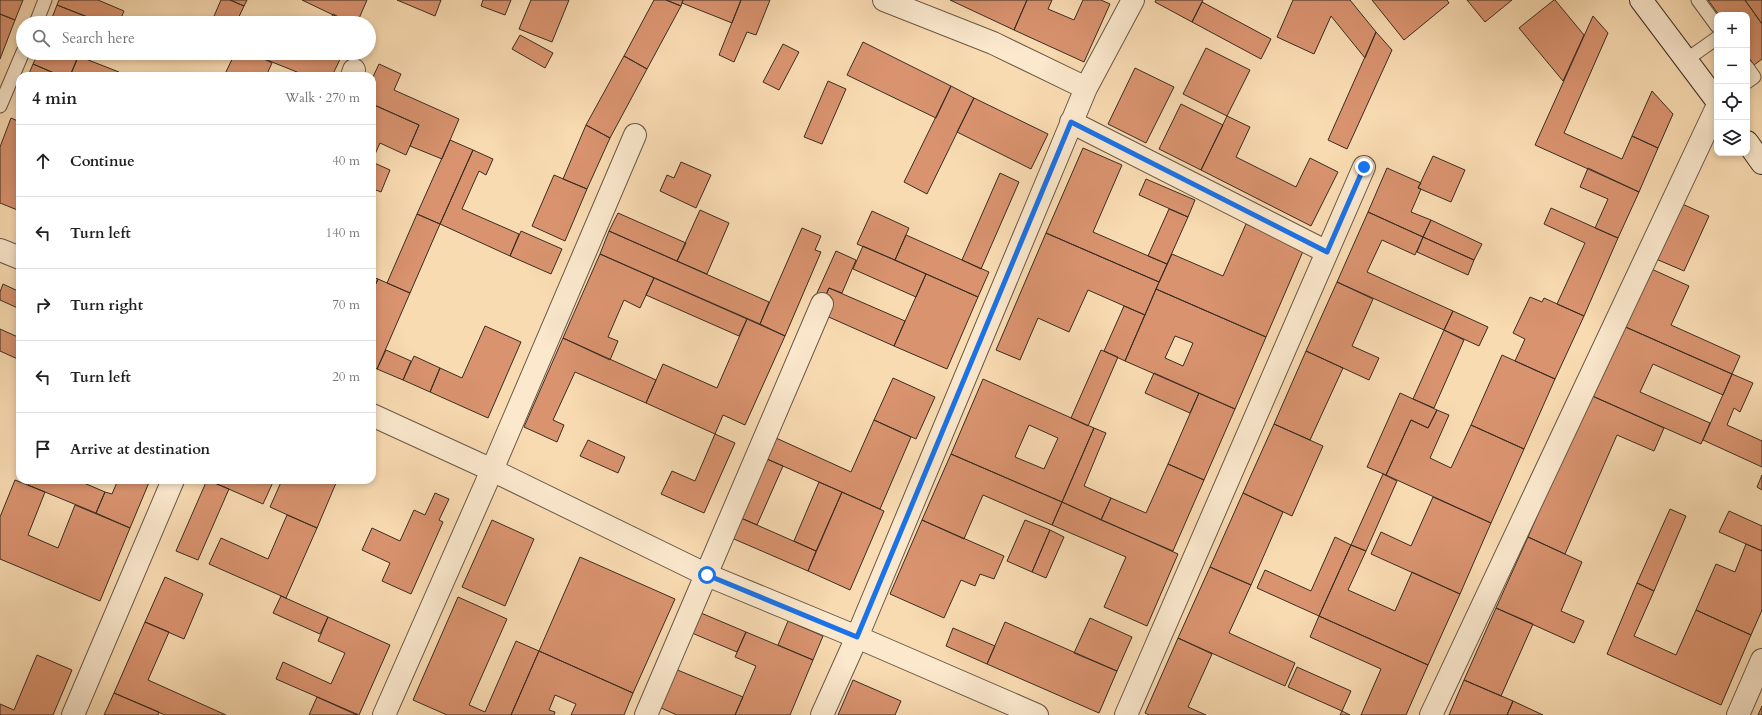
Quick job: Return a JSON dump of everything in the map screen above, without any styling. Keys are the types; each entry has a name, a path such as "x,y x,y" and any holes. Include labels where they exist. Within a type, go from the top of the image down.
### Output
{"street":[{"path":"884,0 993,43 1086,88"},
{"path":"822,715 857,637 1071,122 1086,88 1133,0"},
{"path":"1641,0 1714,97"},
{"path":"1431,715 1714,113"},
{"path":"1071,122 1327,252"},
{"path":"384,715 492,470 635,135"},
{"path":"1750,146 1762,163"},
{"path":"1126,715 1364,167"},
{"path":"0,250 16,256"},
{"path":"646,715 822,304"},
{"path":"376,417 492,470 707,575 857,637 1038,715"},
{"path":"73,715 172,484"},
{"path":"1738,715 1762,660"}],"lane":[{"path":"39,16 45,0"},
{"path":"1698,0 1714,22"},
{"path":"1686,60 1714,40"},
{"path":"0,106 20,60"}],"building":[{"path":"0,0 23,0 15,20 0,14"},
{"path":"59,0 98,0 124,11 122,16 84,16 57,5"},
{"path":"221,0 230,0 244,6 239,16 214,16"},
{"path":"230,0 247,0 244,6"},
{"path":"302,0 367,0 360,16 335,16"},
{"path":"397,0 441,0 435,16"},
{"path":"483,0 511,0 505,15 481,6"},
{"path":"531,0 569,0 552,42 519,29"},
{"path":"654,0 666,0 681,6 647,69 624,56"},
{"path":"666,0 683,0 681,6"},
{"path":"683,0 741,0 732,23 682,3"},
{"path":"741,0 770,0 756,35 747,32 734,62 719,55"},
{"path":"950,0 1027,0 1014,30"},
{"path":"1027,0 1052,0 1048,9 1074,20 1083,0 1101,0 1110,4 1084,62 1014,30"},
{"path":"1156,0 1203,0 1192,22 1155,2"},
{"path":"1293,0 1350,0 1376,32 1365,58 1331,16 1314,54 1277,37"},
{"path":"1372,0 1447,0 1449,3 1404,40"},
{"path":"1467,0 1512,0 1485,22"},
{"path":"1554,0 1584,35 1563,81 1519,28"},
{"path":"1708,0 1745,0 1762,24 1762,59 1754,65 1750,59 1750,12 1717,12"},
{"path":"1745,0 1762,0 1762,24"},
{"path":"1202,2 1271,39 1261,59 1192,22"},
{"path":"57,5 85,16 53,16"},
{"path":"0,14 15,20 0,59"},
{"path":"1593,16 1608,33 1564,133 1622,159 1632,136 1658,148 1639,192 1535,145"},
{"path":"1376,32 1392,50 1347,149 1328,140"},
{"path":"520,35 553,53 545,68 512,49"},
{"path":"863,42 951,86 936,118 847,75"},
{"path":"783,44 799,52 779,90 763,82"},
{"path":"1206,48 1250,70 1227,116 1183,94"},
{"path":"624,56 647,69 610,138 586,125"},
{"path":"35,60 77,60 72,72 52,72 33,64"},
{"path":"76,60 88,60 119,72 72,72"},
{"path":"232,60 266,60 272,63 268,72 226,72"},
{"path":"267,60 340,60 334,72 297,72"},
{"path":"33,64 52,72 30,72"},
{"path":"379,64 401,74 394,90 459,119 442,159 410,146 419,125 376,106 375,72"},
{"path":"1135,68 1174,87 1146,143 1108,124"},
{"path":"828,81 846,89 822,144 804,137"},
{"path":"951,86 974,98 927,194 904,182"},
{"path":"1652,91 1673,114 1658,148 1632,136"},
{"path":"974,98 1048,134 1031,169 957,132"},
{"path":"1181,104 1223,125 1201,170 1159,149"},
{"path":"376,106 419,125 406,155 380,143 376,152"},
{"path":"1227,116 1250,127 1236,157 1296,187 1310,158 1338,172 1311,226 1201,170"},
{"path":"11,118 16,120 16,209 0,203 0,147"},
{"path":"586,125 610,138 587,189 563,179"},
{"path":"450,140 473,150 440,224 417,214"},
{"path":"1083,148 1122,165 1093,232 1167,264 1159,282 1046,233"},
{"path":"473,150 493,159 486,175 479,171 462,209 519,234 510,256 440,224"},
{"path":"1433,156 1465,170 1451,202 1418,188"},
{"path":"681,162 711,175 696,208 660,191 667,175 674,178"},
{"path":"376,164 390,170 381,192 376,190"},
{"path":"1387,168 1421,183 1418,188 1421,189 1411,212 1431,220 1423,237 1368,212"},
{"path":"1588,168 1639,192 1618,238 1595,228 1608,199 1580,187"},
{"path":"1000,173 1019,182 981,269 962,260"},
{"path":"554,175 587,189 565,241 532,226"},
{"path":"1146,179 1195,200 1188,217 1139,195"},
{"path":"1680,203 1709,216 1684,271 1656,259"},
{"path":"1551,208 1618,238 1584,316 1557,304 1585,243 1544,224"},
{"path":"1169,209 1188,217 1167,264 1148,256"},
{"path":"700,210 729,223 707,274 677,261"},
{"path":"872,211 909,228 895,260 857,244"},
{"path":"1368,212 1423,237 1415,255 1382,240 1367,272 1453,311 1444,330 1337,282"},
{"path":"618,213 686,243 677,261 609,231"},
{"path":"417,214 440,224 410,293 387,283"},
{"path":"1431,220 1482,244 1474,260 1423,237"},
{"path":"1246,224 1304,249 1266,337 1156,289 1172,254 1223,276"},
{"path":"802,228 821,236 815,250 821,252 785,336 760,324"},
{"path":"521,231 562,249 551,274 510,256"},
{"path":"609,231 769,302 760,324 600,254"},
{"path":"1046,233 1159,282 1145,315 1088,290 1069,332 1038,318 1020,360 996,350"},
{"path":"906,235 989,272 978,297 895,260"},
{"path":"1423,237 1474,260 1468,275 1417,252"},
{"path":"863,246 926,274 916,297 853,269"},
{"path":"836,251 856,260 842,293 829,288 825,297 817,293"},
{"path":"600,254 654,278 640,308 624,300 608,337 618,341 610,360 563,338"},
{"path":"1647,267 1689,286 1671,325 1740,356 1732,374 1621,325"},
{"path":"926,274 978,297 947,369 894,346"},
{"path":"654,278 747,319 739,336 646,295"},
{"path":"378,279 410,293 377,369 376,368 376,283"},
{"path":"1337,282 1373,299 1352,346 1379,358 1369,380 1306,351"},
{"path":"3,284 16,290 16,307 0,300 0,292"},
{"path":"829,288 905,321 894,346 822,314 825,297"},
{"path":"1156,289 1266,337 1235,409 1125,361","holes":["1175,336 1193,343 1183,366 1165,358"]},
{"path":"1530,297 1542,302 1544,298 1584,316 1555,379 1515,361 1525,339 1513,333"},
{"path":"1124,306 1145,315 1125,361 1104,351"},
{"path":"1453,311 1488,327 1479,346 1444,330"},
{"path":"747,319 785,336 745,425 723,415 715,434 646,403 663,364 717,388"},
{"path":"1621,325 1732,374 1723,395 1653,364 1640,392 1710,423 1701,444 1590,395"},
{"path":"485,326 521,342 488,418 430,392 440,368 462,378"},
{"path":"0,329 16,336 16,358 0,351"},
{"path":"1444,330 1464,340 1434,408 1413,399"},
{"path":"563,338 656,380 646,403 575,372 553,420 564,425 557,442 524,427"},
{"path":"386,350 411,361 403,380 377,369"},
{"path":"1101,350 1118,357 1088,426 1071,418"},
{"path":"1306,351 1343,368 1310,440 1274,424"},
{"path":"1502,355 1555,379 1524,449 1471,425"},
{"path":"414,356 440,368 430,392 403,380"},
{"path":"1154,373 1199,393 1190,413 1145,393"},
{"path":"1732,374 1753,383 1740,412 1734,408 1727,425 1762,441 1762,467 1703,440"},
{"path":"893,378 935,397 916,439 874,420"},
{"path":"983,379 1094,428 1062,502 951,454","holes":["1029,425 1058,438 1044,469 1015,457"]},
{"path":"1199,393 1235,409 1204,480 1168,464"},
{"path":"1400,393 1437,410 1428,428 1411,420 1386,475 1367,467"},
{"path":"1590,395 1664,428 1654,451 1617,435 1565,554 1528,537"},
{"path":"1437,410 1449,415 1430,458 1451,468 1471,425 1524,449 1491,523 1386,475 1411,420 1428,428"},
{"path":"874,420 911,437 880,509 767,459 776,438 851,472"},
{"path":"1274,424 1323,446 1292,516 1243,493"},
{"path":"1094,428 1106,433 1084,486 1111,498 1101,520 1062,502"},
{"path":"715,434 735,443 704,513 661,494 672,471 695,481"},
{"path":"588,440 625,457 618,473 580,456"},
{"path":"951,454 1062,502 1052,525 983,495 964,539 922,520"},
{"path":"767,459 783,466 757,525 741,518"},
{"path":"1168,464 1204,480 1173,551 1101,520 1111,498 1146,513"},
{"path":"1383,474 1397,481 1366,551 1351,545"},
{"path":"1762,475 1762,490 1757,487"},
{"path":"15,480 16,484 25,484 45,492 28,535 58,548 75,505 130,528 100,601 0,559 0,517"},
{"path":"819,482 842,492 816,551 794,541"},
{"path":"86,484 105,492 96,513 28,485"},
{"path":"116,484 148,484 130,528 96,513 105,492 112,494"},
{"path":"205,484 217,484 229,489 198,560 176,551"},
{"path":"217,484 272,484 263,504"},
{"path":"280,484 336,484 317,528 270,507"},
{"path":"842,492 884,511 850,590 808,571"},
{"path":"435,493 449,499 439,520 443,522 411,594 382,581 390,563 362,550 372,528 400,541 414,510 425,515"},
{"path":"1243,493 1283,512 1251,585 1210,567"},
{"path":"1433,497 1491,523 1460,594 1371,554 1381,532 1411,546"},
{"path":"1062,502 1178,554 1147,626 1104,607 1126,557 1052,525"},
{"path":"1670,509 1686,516 1654,591 1637,583"},
{"path":"1729,511 1762,526 1762,551 1719,532"},
{"path":"287,515 317,528 286,598 209,564 221,538 268,559"},
{"path":"741,518 816,551 808,571 727,536"},
{"path":"492,520 534,539 505,606 462,587"},
{"path":"922,520 1004,556 994,579 980,574 975,586 961,580 944,618 890,594"},
{"path":"1025,520 1050,530 1032,572 1007,561"},
{"path":"1050,530 1064,537 1046,578 1032,572"},
{"path":"1335,537 1351,545 1319,616 1257,588 1265,570 1311,591"},
{"path":"1528,537 1582,562 1561,611 1584,621 1574,643 1496,608"},
{"path":"1746,544 1762,551 1762,610 1751,635 1696,610 1716,564 1735,572"},
{"path":"1351,545 1366,551 1348,590 1395,611 1412,572 1460,594 1428,665 1319,616"},
{"path":"580,557 675,599 633,693 539,651"},
{"path":"1210,567 1251,585 1229,633 1295,663 1285,686 1178,638"},
{"path":"165,577 203,594 184,639 145,622"},
{"path":"1637,583 1654,591 1634,636 1676,655 1696,610 1751,635 1721,705 1607,654"},
{"path":"281,596 328,617 320,634 273,613"},
{"path":"458,597 507,619 469,705 485,712 516,641 539,651 511,715 447,715 413,700"},
{"path":"1496,608 1533,624 1501,696 1464,680"},
{"path":"701,613 746,632 737,652 692,633"},
{"path":"1319,616 1428,665 1406,715 1361,715 1381,669 1310,637"},
{"path":"328,617 390,645 359,715 276,679 283,662 331,684 345,653 318,641"},
{"path":"1090,618 1132,637 1117,671 1074,653"},
{"path":"788,621 823,636 813,660 778,645"},
{"path":"145,622 169,632 148,680 226,715 165,715 114,693"},
{"path":"1005,622 1117,671 1099,713 987,664"},
{"path":"953,628 995,646 987,664 946,646"},
{"path":"746,632 813,660 790,715 735,715 756,666 735,657"},
{"path":"1178,638 1212,654 1188,707 1206,715 1149,715 1145,713"},
{"path":"539,651 633,693 624,715 571,715 576,704 555,695 549,710 555,712 554,715 511,715"},
{"path":"37,655 72,670 53,715 0,715 0,704 14,710"},
{"path":"1297,667 1351,691 1342,711 1288,687"},
{"path":"675,669 743,697 735,715 677,715 659,707"},
{"path":"853,680 901,701 895,715 838,715"},
{"path":"1464,680 1513,701 1507,715 1449,715"},
{"path":"114,693 159,712 158,715 104,715"},
{"path":"317,697 357,715 309,715"},
{"path":"1513,701 1543,715 1507,715"},
{"path":"1762,706 1762,715 1758,715"},
{"path":"1342,711 1350,715 1340,715"}],"route":[{"path":"707,575 857,637 1071,122 1327,252 1364,167"}]}
